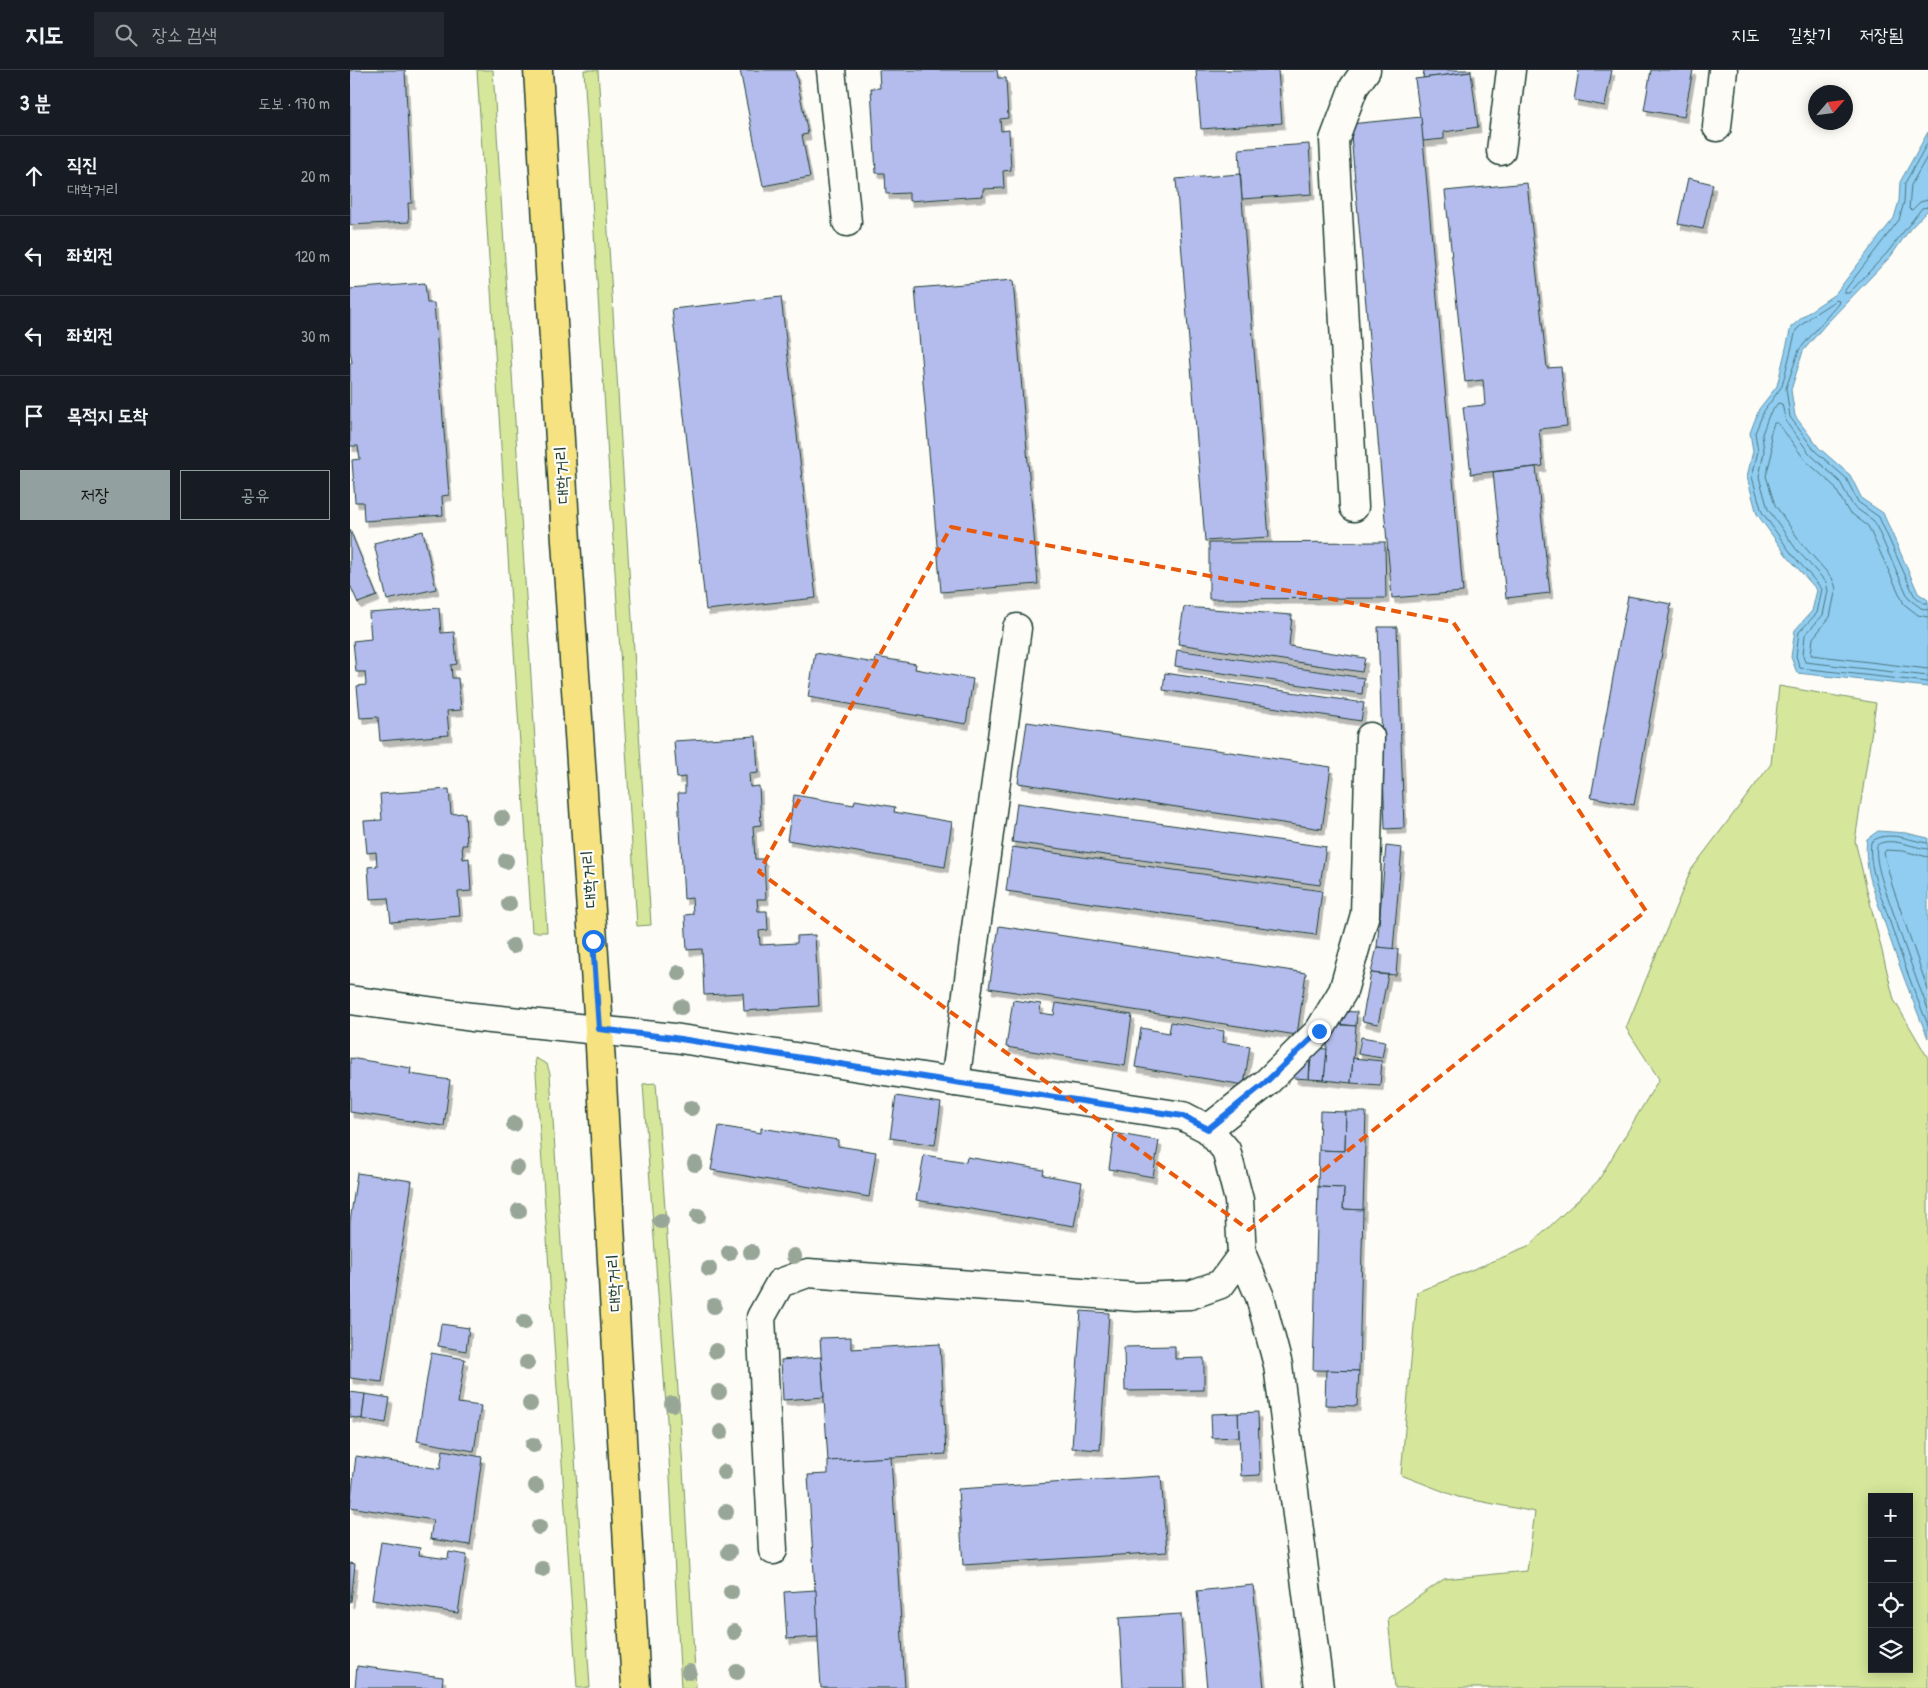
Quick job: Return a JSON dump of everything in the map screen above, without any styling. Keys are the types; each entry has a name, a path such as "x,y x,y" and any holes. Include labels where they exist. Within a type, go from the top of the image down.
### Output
{"main road":[{"name":"대학거리","path":"538,70 565,531 599,1029 636,1688"}],"street":[{"path":"831,70 847,222"},
{"path":"1354,507 1334,140 1354,86 1366,70"},
{"path":"1501,151 1511,70"},
{"path":"1717,127 1723,70"},
{"path":"955,1082 1017,628"},
{"path":"1208,1129 1266,1082 1319,1031 1343,992 1365,914 1370,737"},
{"path":"350,1000 472,1017 674,1038 1183,1116 1208,1129 1226,1150 1238,1200 1242,1255 1260,1297 1278,1366 1319,1688"},
{"path":"773,1550 761,1317 780,1283 808,1273 1136,1297 1190,1295 1221,1284 1242,1255"}],"highlighted area":[{"path":"951,527 1453,622 1646,911 1249,1230 759,872"}],"green space":[{"path":"477,70 493,70 547,932 532,932"},
{"path":"584,70 598,70 651,925 637,926"},
{"path":"1779,686 1876,703 1855,841 1894,1000 1928,1058 1928,1688 1395,1688 1388,1618 1444,1579 1527,1571 1535,1512 1458,1497 1401,1475 1417,1292 1528,1247 1598,1181 1659,1079 1626,1028 1691,870 1771,764"},
{"path":"535,1058 547,1064 550,1074 590,1688 577,1688"},
{"path":"656,1083 680,1419 696,1688 681,1688 667,1420 643,1084"}],"water":[{"path":"1928,132 1928,210 1910,229 1891,256 1825,325 1803,351 1791,390 1795,416 1819,448 1850,475 1862,499 1883,513 1918,593 1928,600 1928,687 1797,673 1791,657 1795,630 1812,611 1817,590 1787,556 1757,514 1747,477 1753,451 1750,433 1759,409 1777,386 1791,327 1835,294 1894,218 1899,201 1900,182"},
{"path":"1878,831 1906,833 1928,838 1928,1038 1900,967 1871,882 1867,861 1867,839"}],"building":[{"path":"350,70 405,70 412,203 408,203 409,222 350,225"},
{"path":"740,70 795,70 808,134 802,135 810,177 763,186"},
{"path":"879,70 997,70 998,78 1006,78 1008,118 1000,119 1001,131 1009,130 1011,170 1003,171 1004,188 983,189 983,196 909,201 909,193 886,194 885,173 876,173 871,88 880,88"},
{"path":"1196,70 1278,70 1282,123 1201,129"},
{"path":"1424,70 1471,70 1471,72 1423,78"},
{"path":"1579,70 1612,70 1605,106 1574,100"},
{"path":"1651,70 1693,70 1684,117 1644,110"},
{"path":"1471,72 1478,127 1444,132 1444,139 1423,141 1415,79"},
{"path":"1421,117 1463,592 1392,598 1350,124"},
{"path":"1309,144 1312,194 1242,199 1239,149"},
{"path":"1240,174 1269,537 1205,541 1176,179"},
{"path":"1688,178 1713,184 1703,229 1678,224"},
{"path":"1527,183 1547,368 1561,367 1567,426 1539,429 1543,466 1471,474 1463,407 1485,405 1483,380 1465,382 1445,191"},
{"path":"1013,280 1038,584 941,592 915,288"},
{"path":"425,283 427,303 434,303 449,495 442,496 443,515 364,521 363,502 355,502 352,460 360,459 358,446 350,446 350,363 352,363 350,350 350,289"},
{"path":"781,297 816,598 706,610 672,309"},
{"path":"1536,467 1550,593 1506,598 1493,472"},
{"path":"350,530 377,596 358,603 350,585"},
{"path":"423,531 436,589 387,600 374,543"},
{"path":"1385,542 1386,598 1209,599 1209,543"},
{"path":"1628,596 1671,604 1634,805 1591,797"},
{"path":"1184,607 1292,615 1289,646 1365,658 1362,672 1178,644"},
{"path":"439,608 441,633 454,632 457,664 451,665 452,678 458,678 461,710 447,711 449,735 380,741 378,717 360,718 357,686 366,685 365,672 356,672 353,641 371,639 369,613"},
{"path":"1378,627 1397,627 1404,828 1385,829"},
{"path":"1177,650 1364,678 1362,694 1175,666"},
{"path":"815,653 875,663 876,657 916,664 915,669 973,679 966,724 808,697"},
{"path":"1165,673 1364,703 1361,721 1163,690"},
{"path":"1027,722 1331,767 1322,829 1018,783"},
{"path":"756,736 758,773 749,774 750,787 759,786 761,825 753,826 755,859 764,859 766,899 757,899 758,911 767,911 768,930 759,931 760,945 797,943 797,936 815,935 819,1006 744,1011 743,993 704,995 702,949 687,950 685,915 693,914 692,898 684,899 678,793 685,793 685,777 677,778 674,741"},
{"path":"449,789 451,814 465,813 467,845 462,845 463,859 469,858 471,891 458,892 460,916 391,922 388,898 370,899 368,867 377,866 376,852 367,853 364,821 382,820 380,794"},
{"path":"794,795 854,805 855,800 895,807 894,812 952,822 945,867 787,840"},
{"path":"1017,803 1326,847 1320,885 1012,842"},
{"path":"1386,846 1402,848 1393,949 1377,947"},
{"path":"1012,847 1322,891 1316,935 1006,891"},
{"path":"999,926 1306,973 1297,1035 989,988"},
{"path":"1377,947 1398,949 1396,975 1371,973"},
{"path":"1371,973 1388,975 1378,1024 1362,1021"},
{"path":"1013,1000 1041,1004 1040,1013 1054,1015 1056,1003 1132,1015 1125,1066 1006,1047"},
{"path":"1339,1011 1357,1012 1356,1026 1338,1024"},
{"path":"1171,1022 1224,1031 1223,1042 1250,1046 1244,1085 1135,1067 1141,1028 1169,1033"},
{"path":"1329,1024 1356,1026 1351,1083 1324,1080"},
{"path":"1361,1037 1385,1041 1382,1058 1358,1054"},
{"path":"1312,1048 1327,1049 1324,1080 1309,1079"},
{"path":"350,1058 411,1068 410,1074 450,1080 444,1126 350,1112"},
{"path":"1296,1058 1310,1059 1309,1079 1294,1078"},
{"path":"1353,1058 1382,1061 1380,1085 1351,1083"},
{"path":"896,1096 941,1103 935,1145 890,1138"},
{"path":"1320,1111 1346,1112 1345,1151 1319,1150"},
{"path":"1346,1112 1366,1112 1363,1210 1343,1209 1344,1188 1318,1187 1319,1150 1345,1151"},
{"path":"719,1126 761,1133 761,1128 838,1140 838,1146 876,1152 869,1197 711,1170"},
{"path":"1114,1133 1159,1141 1153,1177 1109,1169"},
{"path":"924,1155 966,1162 967,1157 1044,1170 1043,1175 1082,1182 1074,1226 916,1200"},
{"path":"357,1173 412,1181 382,1382 350,1378 350,1222"},
{"path":"1318,1187 1344,1188 1343,1209 1363,1210 1359,1371 1313,1370"},
{"path":"1081,1311 1109,1313 1100,1450 1072,1448"},
{"path":"441,1324 469,1328 466,1351 438,1346"},
{"path":"851,1337 851,1349 940,1344 946,1454 828,1461 820,1338"},
{"path":"1175,1346 1175,1359 1204,1358 1204,1390 1125,1391 1124,1347"},
{"path":"431,1353 465,1359 458,1403 481,1406 474,1451 417,1441"},
{"path":"821,1357 824,1397 783,1400 781,1360"},
{"path":"1326,1370 1359,1371 1357,1406 1325,1405"},
{"path":"350,1392 365,1394 362,1419 350,1417"},
{"path":"365,1394 390,1398 386,1423 362,1419"},
{"path":"1258,1412 1260,1475 1241,1476 1238,1413"},
{"path":"1238,1413 1239,1437 1212,1438 1211,1414"},
{"path":"443,1450 482,1457 470,1545 430,1539 433,1520 350,1507 356,1456 440,1469"},
{"path":"891,1457 905,1688 821,1688 808,1475 828,1474 828,1461"},
{"path":"1161,1476 1167,1552 963,1565 958,1489"},
{"path":"381,1542 420,1548 419,1555 448,1559 449,1552 467,1555 458,1613 372,1600"},
{"path":"350,1563 355,1564 351,1602 350,1602"},
{"path":"1253,1585 1264,1688 1207,1688 1197,1591"},
{"path":"816,1590 818,1637 787,1639 784,1592"},
{"path":"1181,1614 1185,1688 1123,1688 1119,1618"},
{"path":"357,1666 443,1677 442,1688 355,1688"}],"route":[{"path":"593,941 599,1029 674,1038 1183,1116 1208,1129 1266,1082 1319,1031"}]}
